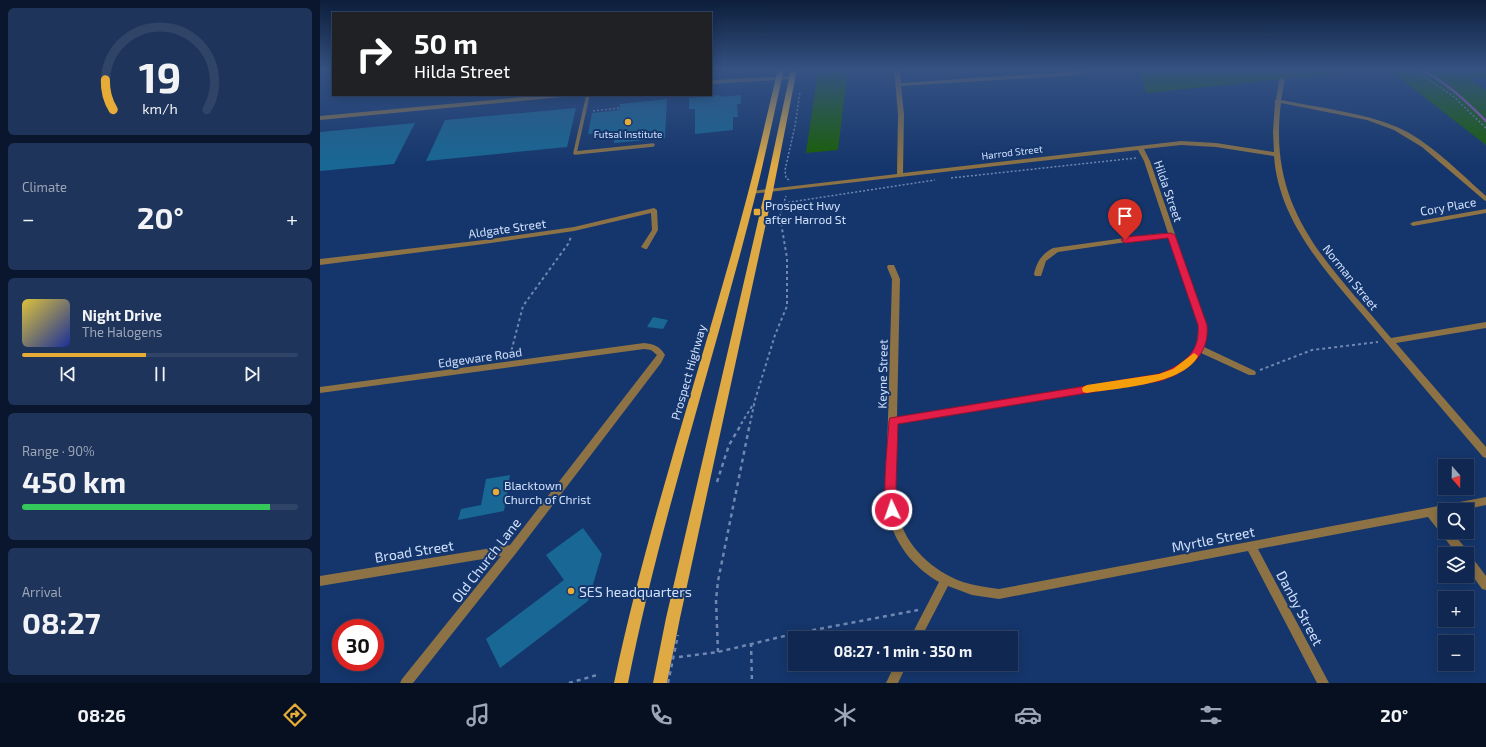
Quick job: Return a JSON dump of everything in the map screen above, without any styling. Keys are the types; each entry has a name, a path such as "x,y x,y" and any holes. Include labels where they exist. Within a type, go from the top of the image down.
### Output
{"main road":[{"name":"Prospect Highway","path":"621,683 632,630 663,511 752,193 774,101"},
{"path":"660,683 673,618 769,191 787,101"}],"street":[{"path":"320,118 500,101"},
{"path":"900,176 902,114 901,101"},
{"path":"1277,101 1368,119 1396,129 1424,146 1486,199"},
{"name":"Norman Street","path":"1277,101 1276,154 1288,201 1303,232 1329,269 1486,454"},
{"name":"Harrod Street","path":"752,193 1181,143 1197,143 1276,154"},
{"name":"Hilda Street","path":"1140,148 1145,157 1202,325 1203,335 1200,348"},
{"name":"Aldgate Street","path":"320,262 484,242 574,229 654,210 655,230 645,247"},
{"name":"Cory Place","path":"1413,224 1486,211"},
{"path":"1038,274 1040,264 1045,256 1056,250 1146,237 1171,235"},
{"name":"Keyne Street","path":"891,266 896,279 894,421 891,487 892,510 899,533 916,558 946,580"},
{"path":"1389,340 1486,325"},
{"name":"Edgeware Road","path":"320,390 644,346"},
{"name":"Old Church Lane","path":"406,683 513,549 658,361 661,355 658,349 644,346"},
{"path":"894,421 1160,378 1176,371 1189,362 1200,348 1252,373"},
{"name":"Myrtle Street","path":"946,580 971,590 999,594 1486,500"},
{"path":"1430,511 1438,521"},
{"name":"Danby Street","path":"1251,546 1323,683"},
{"name":"Broad Street","path":"320,581 513,549"},
{"path":"1474,569 1486,585"},
{"path":"918,631 946,580"},
{"path":"892,683 898,671"}],"lane":[{"path":"587,101 575,153 653,145"}],"path":[{"path":"790,181 786,178 785,170 795,126 799,101"},
{"path":"1458,101 1486,128"},
{"path":"584,112 620,108"},
{"path":"949,179 1145,157"},
{"path":"718,652 716,600 718,581 755,400 775,335 787,306 787,258 780,215 784,203 796,200 942,180"},
{"path":"508,365 523,306 568,244 574,229"},
{"path":"1252,373 1312,350 1389,340"},
{"path":"715,487 729,445 755,400"},
{"path":"679,657 718,652 793,634 930,608"},
{"path":"668,683 680,628"},
{"path":"751,643 752,683"},
{"path":"569,683 597,675"}],"green space":[{"path":"813,101 844,101 838,150 806,153"},
{"path":"1429,101 1486,101 1486,145"}],"building":[{"name":"Futsal Institute","path":"667,101 665,138 614,143 616,131 588,134 592,113 619,110 620,104"},
{"path":"689,101 741,101 741,104 737,104 738,117 733,117 733,130 695,134 695,109 689,109"},
{"path":"576,108 567,147 426,161 445,120"},
{"path":"415,123 394,164 320,171 320,132"},
{"path":"653,317 668,320 663,329 647,327"},
{"name":"Blacktown Church of Christ","path":"510,475 504,511 458,520 461,509 481,505 486,479"},
{"name":"SES headquarters","path":"583,528 602,554 588,601 500,668 486,639 564,580 546,555"}],"waterway":[{"path":"1465,101 1486,121"}],"slow traffic":[{"path":"1087,389 1160,378 1176,371 1189,362 1194,356"}],"place":[{"name":"Futsal Institute","path":"628,122"},
{"name":"Prospect Hwy after Harrod St","path":"757,212"},
{"name":"Blacktown Church of Christ","path":"496,492"},
{"name":"SES headquarters","path":"571,591"}],"route":[{"path":"892,510 891,487 894,421 1160,378 1176,371 1189,362 1200,348 1203,335 1202,325 1171,235 1125,240"}]}
